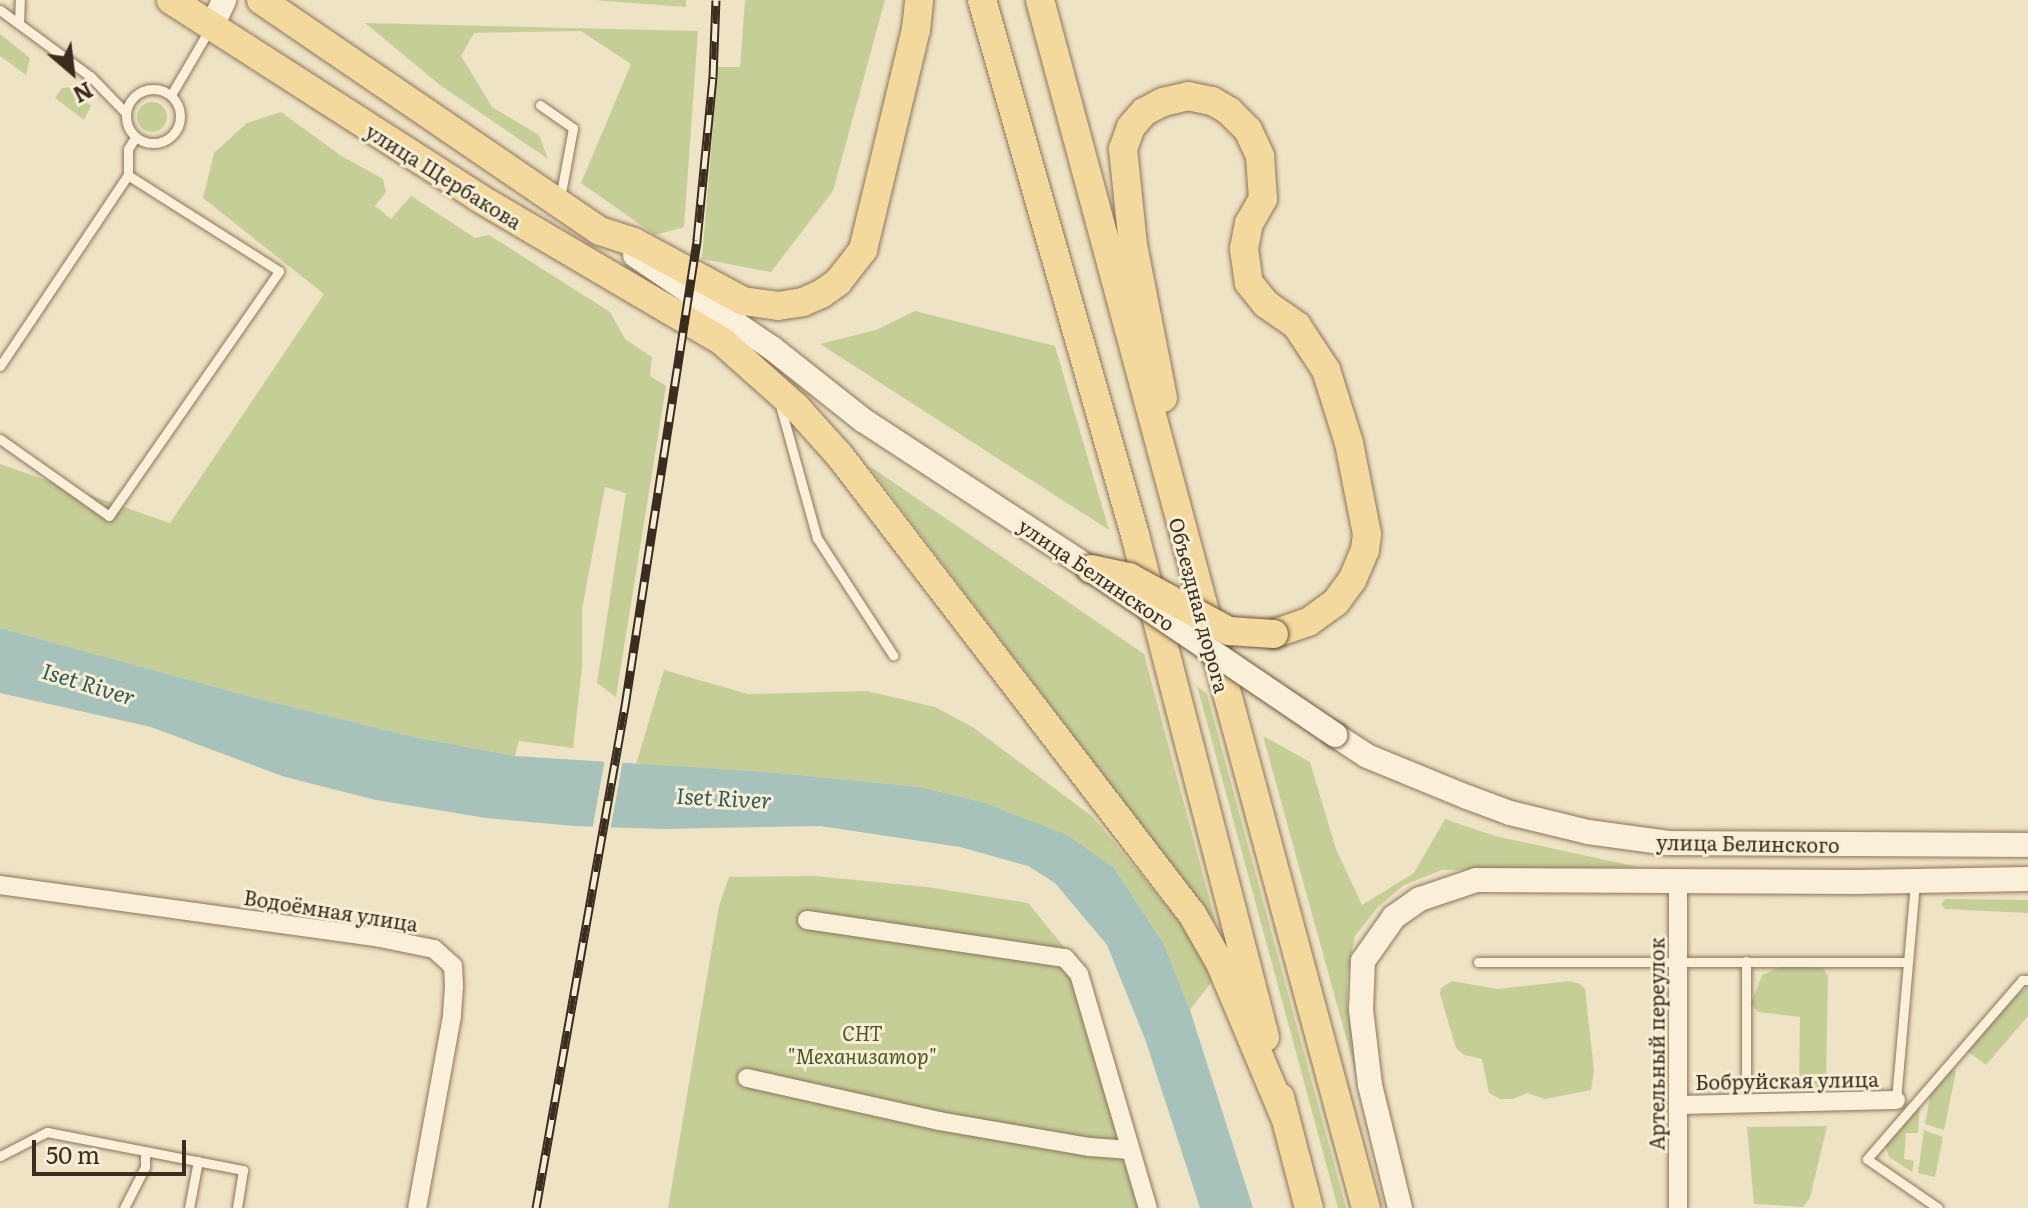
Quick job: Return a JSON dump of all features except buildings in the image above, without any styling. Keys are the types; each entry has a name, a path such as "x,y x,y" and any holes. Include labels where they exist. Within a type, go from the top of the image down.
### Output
{"main road":[{"name":"улица Щербакова","path":"171,0 218,12 337,109 479,198 723,342 773,387 840,456 1192,914 1220,963 1284,1115"},
{"name":"улица Щербакова","path":"261,0 600,231 634,242 743,301 778,306 803,302 829,288 863,250 916,30 919,0"},
{"path":"982,0 1135,535 1216,837 1309,1208"},
{"name":"Объездная дорога","path":"1040,0 1179,526 1366,1208"},
{"path":"1091,569 1129,577 1229,631 1274,634 1308,622 1336,602 1352,580 1365,550 1367,534 1349,443 1326,370 1297,326 1266,304 1249,283 1244,249 1249,223 1263,199 1260,156 1248,130 1229,111 1212,101 1188,96 1163,102 1144,112 1131,127 1123,149 1133,245 1172,443 1179,526"},
{"name":"улица Белинского","path":"600,231 772,348 867,423"},
{"name":"улица Белинского","path":"723,342 867,423 1091,569 1367,756 1413,776 1510,813 1588,832 1668,843 2028,845"},
{"path":"1400,1208 1370,1085 1361,1010 1363,961 1394,917 1420,899 1476,880 1915,882 2028,879"},
{"path":"1300,1173 1302,1208"}],"street":[{"name":"Артельный переулок","path":"1678,881 1678,1208"},
{"name":"Водоёмная улица","path":"0,885 380,938 434,949 453,966 452,1016 417,1208"},
{"path":"807,920 1065,958 1079,974 1148,1208"},
{"path":"747,1078 939,1121 1090,1147 1130,1150"},
{"name":"Бобруйская улица","path":"1678,1105 1896,1100"}],"lane":[{"path":"19,24 20,0"},
{"path":"0,10 90,76 125,112"},
{"path":"171,95 218,12"},
{"path":"158,88 171,95 179,106 181,121 175,134 163,142 149,144 135,138 126,126 125,112 131,98 143,90 158,88"},
{"path":"540,105 573,128 559,205"},
{"path":"0,366 128,175 128,149 135,138"},
{"path":"0,439 109,516 279,271 128,175"},
{"path":"773,387 817,538 893,655"},
{"path":"1896,1100 1915,882"},
{"path":"1746,961 1746,1087"},
{"path":"1478,962 1908,962"},
{"path":"1938,1208 1867,1159 2022,980 2028,980"},
{"path":"0,1156 47,1132 243,1170 237,1208"},
{"path":"124,1208 145,1167 145,1151"},
{"path":"189,1208 198,1161"}],"green space":[{"path":"593,0 686,0 686,7"},
{"path":"745,0 885,0 833,191 771,272 702,259 718,67 740,67"},
{"path":"365,23 698,31 684,227 655,235 581,183 631,64 581,31 474,33 461,56 492,107 539,135 548,159 440,85"},
{"path":"0,34 30,58 26,75 0,56"},
{"path":"72,87 91,106 84,120 55,98 62,88"},
{"path":"152,102 163,106 167,117 163,128 152,132 141,128 137,117 141,106"},
{"path":"281,112 340,155 383,179 386,192 375,206 391,219 411,196 475,238 489,235 610,312 625,339 652,357 650,376 666,386 616,697 597,683 626,493 605,487 582,609 582,668 573,748 519,741 515,756 414,737 252,697 0,628 0,464 170,523 324,294 203,198 214,153 247,123"},
{"path":"915,311 1055,346 1109,530 820,344 876,330"},
{"path":"868,465 1144,654 1216,923"},
{"path":"664,670 748,694 867,691 935,707 974,728 1093,817 1191,935 1213,980 1190,1010 1164,944 1114,868 982,802 920,787 769,772 636,765"},
{"path":"1197,686 1207,694 1346,1208 1338,1208"},
{"path":"1263,736 1310,762 1336,849 1362,905 1414,873 1445,819 1495,836 1638,867 1442,870 1404,885 1378,907 1355,936 1347,975 1347,1004 1361,1092"},
{"name":"СНТ \"Механизатор\"","path":"815,876 927,887 1028,903 1087,975 1152,1208 668,1208 719,906 729,877"},
{"path":"1945,899 2028,900 2028,913 1945,909 1941,904"},
{"path":"1783,966 1823,968 1828,976 1826,1085 1820,1090 1803,1090 1799,1085 1800,1017 1758,1012 1751,1004 1762,975"},
{"path":"1452,981 1497,989 1570,981 1580,984 1585,989 1594,1070 1591,1090 1545,1099 1527,1093 1513,1099 1500,1099 1489,1093 1482,1059 1464,1055 1456,1048 1440,994 1441,988"},
{"path":"2028,987 2028,1016 1986,1065 1967,1051 2013,997"},
{"path":"1951,1070 1956,1071 1944,1130 1925,1124 1930,1096"},
{"path":"1920,1102 1918,1133 1906,1133 1904,1159 1914,1161 1912,1172 1889,1157 1885,1144"},
{"path":"1827,1126 1810,1198 1803,1207 1754,1204 1747,1127"},
{"path":"1924,1130 1943,1137 1935,1177 1918,1173"}],"water":[{"name":"Iset River","path":"0,628 252,697 414,737 515,756 769,772 920,787 982,802 1067,835 1114,868 1164,944 1190,1010 1253,1208 1200,1208 1145,1039 1107,945 1055,883 1028,866 960,847 820,826 662,829 574,826 486,818 376,800 285,777 151,727 0,693"}],"pier":[{"path":"605,759 623,760 610,832 592,831"}],"railway":[{"path":"536,1208 625,706 697,240 713,77 716,0"}]}
